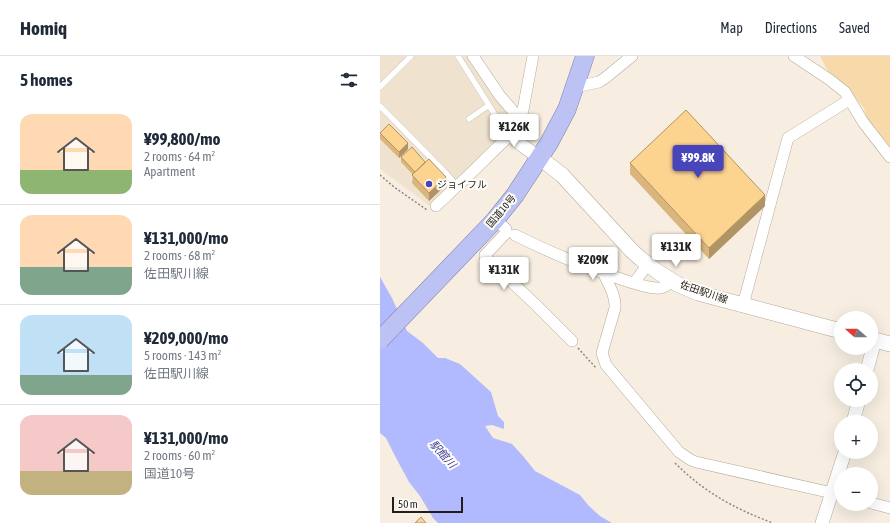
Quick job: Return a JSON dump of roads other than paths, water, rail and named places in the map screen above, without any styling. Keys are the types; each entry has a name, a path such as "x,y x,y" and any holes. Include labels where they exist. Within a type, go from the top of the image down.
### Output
{"highway":[{"name":"国道10号","path":"380,340 495,220 515,195 540,158 562,119 585,56"}],"main road":[{"name":"佐田駅川線","path":"540,158 558,171 632,251 658,272 679,285 698,293 834,329"},
{"path":"878,341 890,344"}],"street":[{"path":"473,56 500,96 520,119"},
{"path":"436,206 465,180 518,126 523,110 533,56"},
{"path":"575,86 599,82 632,56"},
{"path":"794,56 845,92 863,122 890,157"},
{"path":"744,305 788,138 850,100"},
{"path":"510,135 540,158"},
{"path":"495,220 506,229 506,233 485,255 485,257 572,341"},
{"path":"515,235 547,251 634,283 663,288 673,281"},
{"path":"634,283 648,264"},
{"path":"602,272 613,293 615,301 615,308 602,353 606,365 679,452 696,462 834,493"},
{"path":"822,523 834,500"},
{"path":"878,505 890,508"}],"lane":[{"path":"380,87 411,56"},
{"path":"458,56 502,126 510,135"},
{"path":"469,119 489,105"},
{"path":"380,106 457,186"}],"water":[{"name":"駅館川","path":"380,277 392,298 407,331 423,343 438,358 445,358 460,364 491,392 498,416 504,422 504,429 492,425 485,426 493,438 512,444 535,471 580,495 600,516 612,523 438,523 433,518 420,496 409,482 386,438 380,433"}],"place":[{"name":"ジョイフル","path":"429,184"}]}
